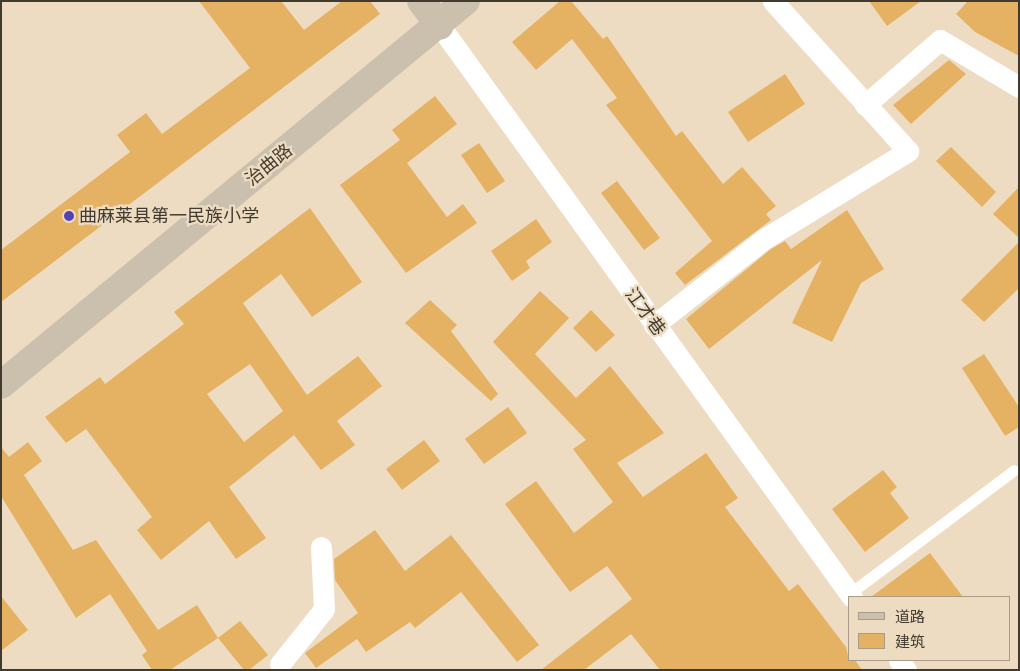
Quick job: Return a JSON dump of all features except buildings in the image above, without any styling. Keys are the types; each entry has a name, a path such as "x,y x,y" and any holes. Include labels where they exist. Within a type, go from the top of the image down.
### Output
{"main road":[{"path":"421,1 440,26"},
{"name":"治曲路","path":"1,385 440,26 466,1"}],"street":[{"path":"654,325 764,239 908,151 865,106 773,1"},
{"name":"江才巷","path":"440,26 850,596"},
{"path":"865,106 940,40 1019,87"},
{"path":"278,668 324,609 321,548"}],"lane":[{"path":"850,596 1014,470"}],"place":[{"name":"曲麻莱县第一民族小学","path":"69,216"}]}
